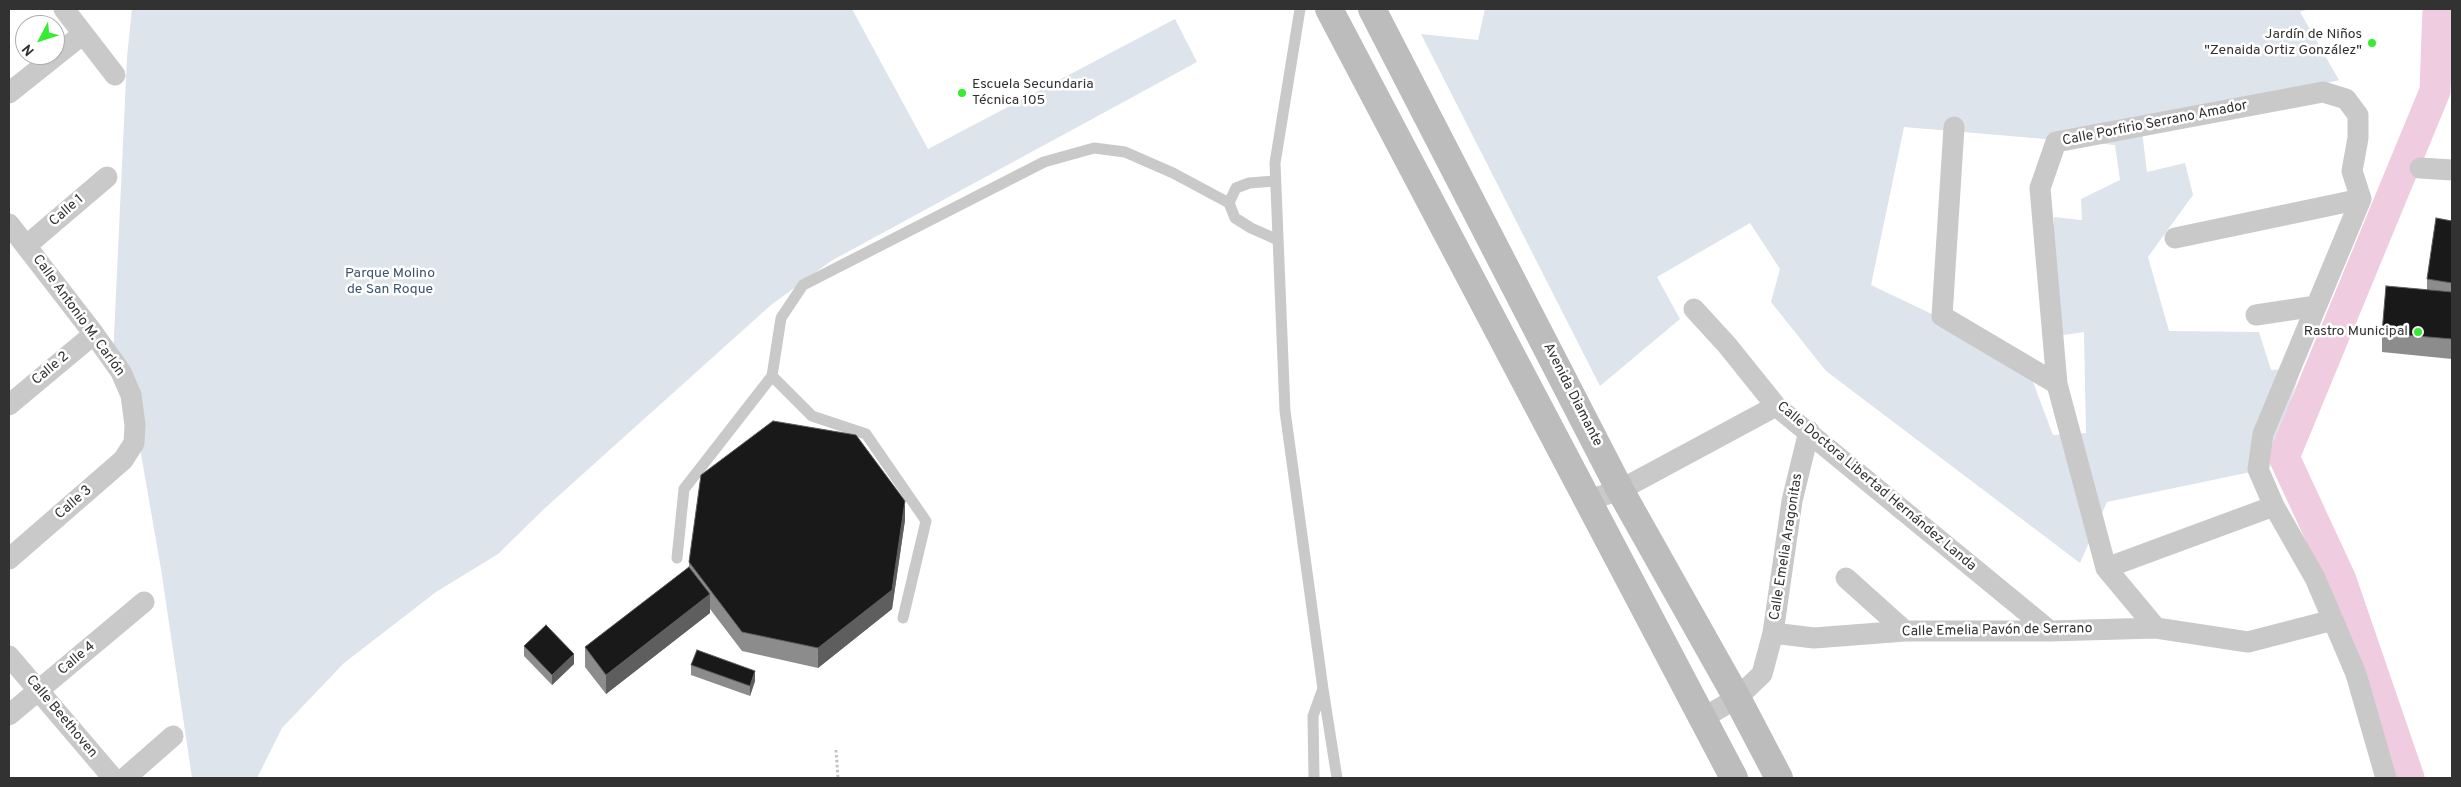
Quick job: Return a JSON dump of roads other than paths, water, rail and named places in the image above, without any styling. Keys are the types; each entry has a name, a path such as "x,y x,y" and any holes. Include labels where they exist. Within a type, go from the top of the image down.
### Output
{"main road":[{"path":"1329,9 1734,778"},
{"name":"Avenida Diamante","path":"1372,9 1620,490 1737,698 1779,778"}],"street":[{"path":"64,9 115,75"},
{"path":"9,93 83,34"},
{"name":"Calle Porfirio Serrano Amador","path":"2156,628 2106,568 2058,384 2040,188 2056,142 2323,92 2346,99 2358,115 2358,138 2352,171 2361,199"},
{"path":"1954,127 1942,316 2058,384"},
{"path":"2420,168 2452,170"},
{"name":"Calle 1","path":"26,246 107,177"},
{"path":"2175,238 2361,199"},
{"path":"2361,199 2263,434 2258,469 2274,506 2315,578 2356,674 2386,778"},
{"name":"Calle Antonio M. Carlón","path":"10,228 94,334 121,372 131,395 135,426 134,444"},
{"path":"2256,315 2316,306"},
{"name":"Calle Doctora Libertad Hernández Landa","path":"1694,309 1727,345 1776,406 1809,431 2050,631"},
{"name":"Calle 2","path":"9,405 94,334"},
{"path":"1589,500 1620,490 1776,406"},
{"name":"Calle Emelia Aragonitas","path":"1773,633 1792,501 1809,431"},
{"name":"Calle 3","path":"9,559 123,460 134,444"},
{"path":"2106,568 2274,506"},
{"path":"1846,578 1905,631"},
{"name":"Calle 4","path":"9,715 144,602"},
{"name":"Calle Emelia Pavón de Serrano","path":"1773,633 1814,638 1905,631 2050,631 2156,628 2248,642 2333,620"},
{"path":"1703,718 1737,698 1762,674 1773,633"},
{"name":"Calle Beethoven","path":"9,656 113,778"},
{"path":"125,778 173,736"}],"lane":[{"path":"1300,9 1274,163 1285,411 1337,778"},
{"path":"676,558 684,489 772,376 782,318 803,285 1044,162 1094,148 1125,152 1173,173 1229,203 1234,218 1278,240"},
{"path":"1229,203 1236,188 1249,183 1275,181"},
{"path":"772,376 812,416 866,434 926,522 903,618"},
{"path":"1314,778 1313,716 1323,689"}],"waterway":[{"path":"2409,778 2341,580 2284,457 2435,91 2438,9"}],"place":[{"name":"Jardín de Niños \"Zenaida Ortiz González\"","path":"2372,43"},
{"name":"Escuela Secundaria Técnica 105","path":"962,93"},
{"name":"Rastro Municipal","path":"2418,332"}],"park label":[{"name":"Parque Molino de San Roque","path":"390,282"}]}
